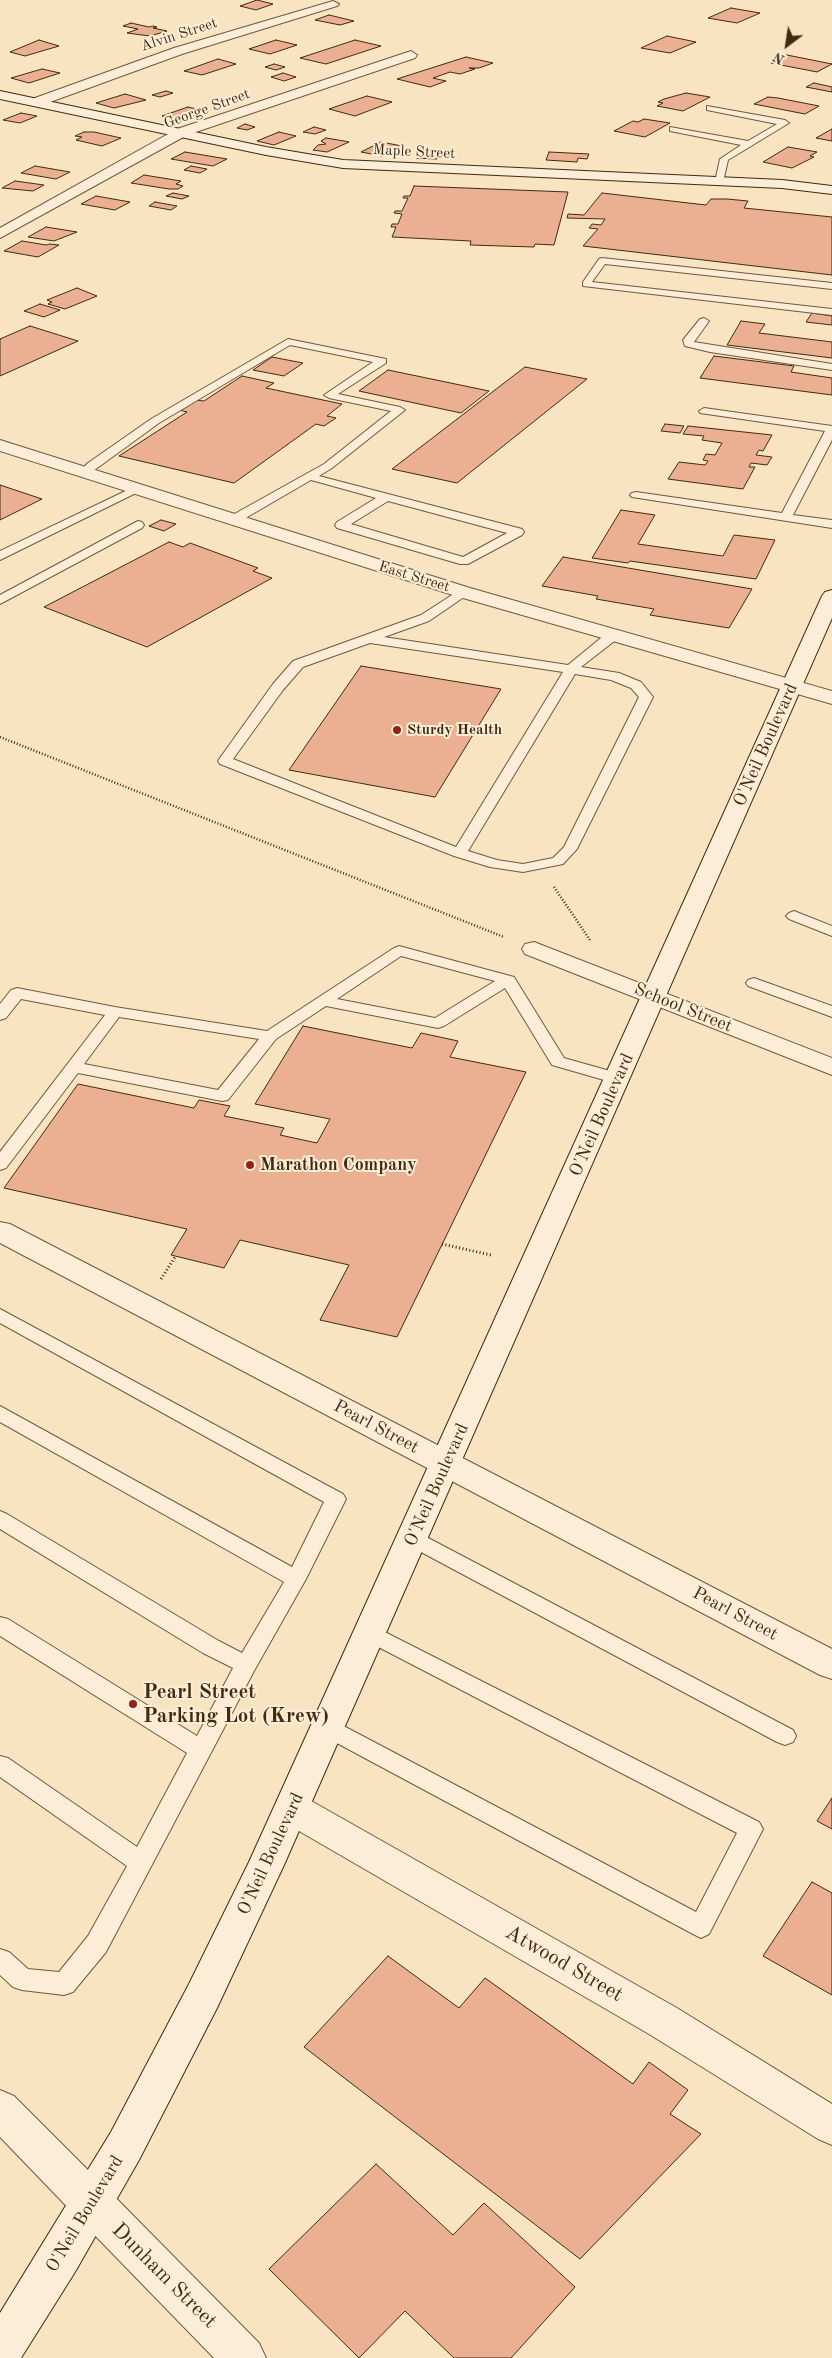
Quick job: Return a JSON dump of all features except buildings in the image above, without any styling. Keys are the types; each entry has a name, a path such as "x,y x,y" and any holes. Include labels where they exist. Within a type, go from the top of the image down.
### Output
{"street":[{"name":"Alvin Street","path":"37,102 178,51 333,4"},
{"name":"George Street","path":"0,234 182,132 411,55"},
{"name":"Maple Street","path":"0,95 305,158 344,164 782,184 832,190"},
{"name":"East Street","path":"0,445 463,592 832,698"},
{"name":"O'Neil Boulevard","path":"0,2352 92,2203 172,2058 233,1936 293,1808 832,596"},
{"name":"School Street","path":"534,949 832,1067"},
{"name":"Pearl Street","path":"3,1236 832,1665"},
{"name":"Atwood Street","path":"293,1808 663,2021 832,2126"},
{"name":"Dunham Street","path":"0,2109 244,2358"}],"lane":[{"path":"710,108 785,123 724,158 719,182"},
{"path":"673,129 749,144"},
{"path":"832,286 602,261 586,284 832,312"},
{"path":"704,321 688,340 689,344 710,349 832,367"},
{"path":"85,472 92,465 155,421 288,342 382,361 329,395 400,410 328,466 234,520"},
{"path":"704,411 832,429 786,517"},
{"path":"311,477 518,532 464,561 341,525 386,497"},
{"path":"0,556 136,489"},
{"path":"636,496 832,524"},
{"path":"0,600 138,525"},
{"path":"367,639 572,668 614,676 636,685 646,696 570,849 558,861 523,868 495,864 459,853 225,761 278,687 298,664 367,639 425,618 463,592"},
{"path":"459,853 572,668 612,636"},
{"path":"794,916 832,931"},
{"path":"74,1067 222,1096 270,1036 399,951 508,980 558,1061 618,1079"},
{"path":"323,1001 438,1023 508,980"},
{"path":"754,983 832,1012"},
{"path":"0,1015 17,993 116,1012 270,1036"},
{"path":"0,1164 116,1012"},
{"path":"0,1315 336,1499 296,1579 246,1664 97,1944 64,1984 22,1979 0,1960"},
{"path":"0,1413 296,1579"},
{"path":"0,1519 211,1646 246,1664"},
{"path":"413,1538 786,1736"},
{"path":"0,1625 201,1750"},
{"path":"328,1728 700,1927 750,1829 371,1633"},
{"path":"0,1766 141,1863"}],"path":[{"path":"0,737 534,949"},
{"path":"550,882 591,941"},
{"path":"442,1244 491,1254"},
{"path":"158,1284 175,1257"}],"place":[{"name":"Sturdy Health","path":"397,730"},
{"name":"Marathon Company","path":"250,1165"},
{"name":"Pearl Street Parking Lot (Krew)","path":"133,1704"}]}
